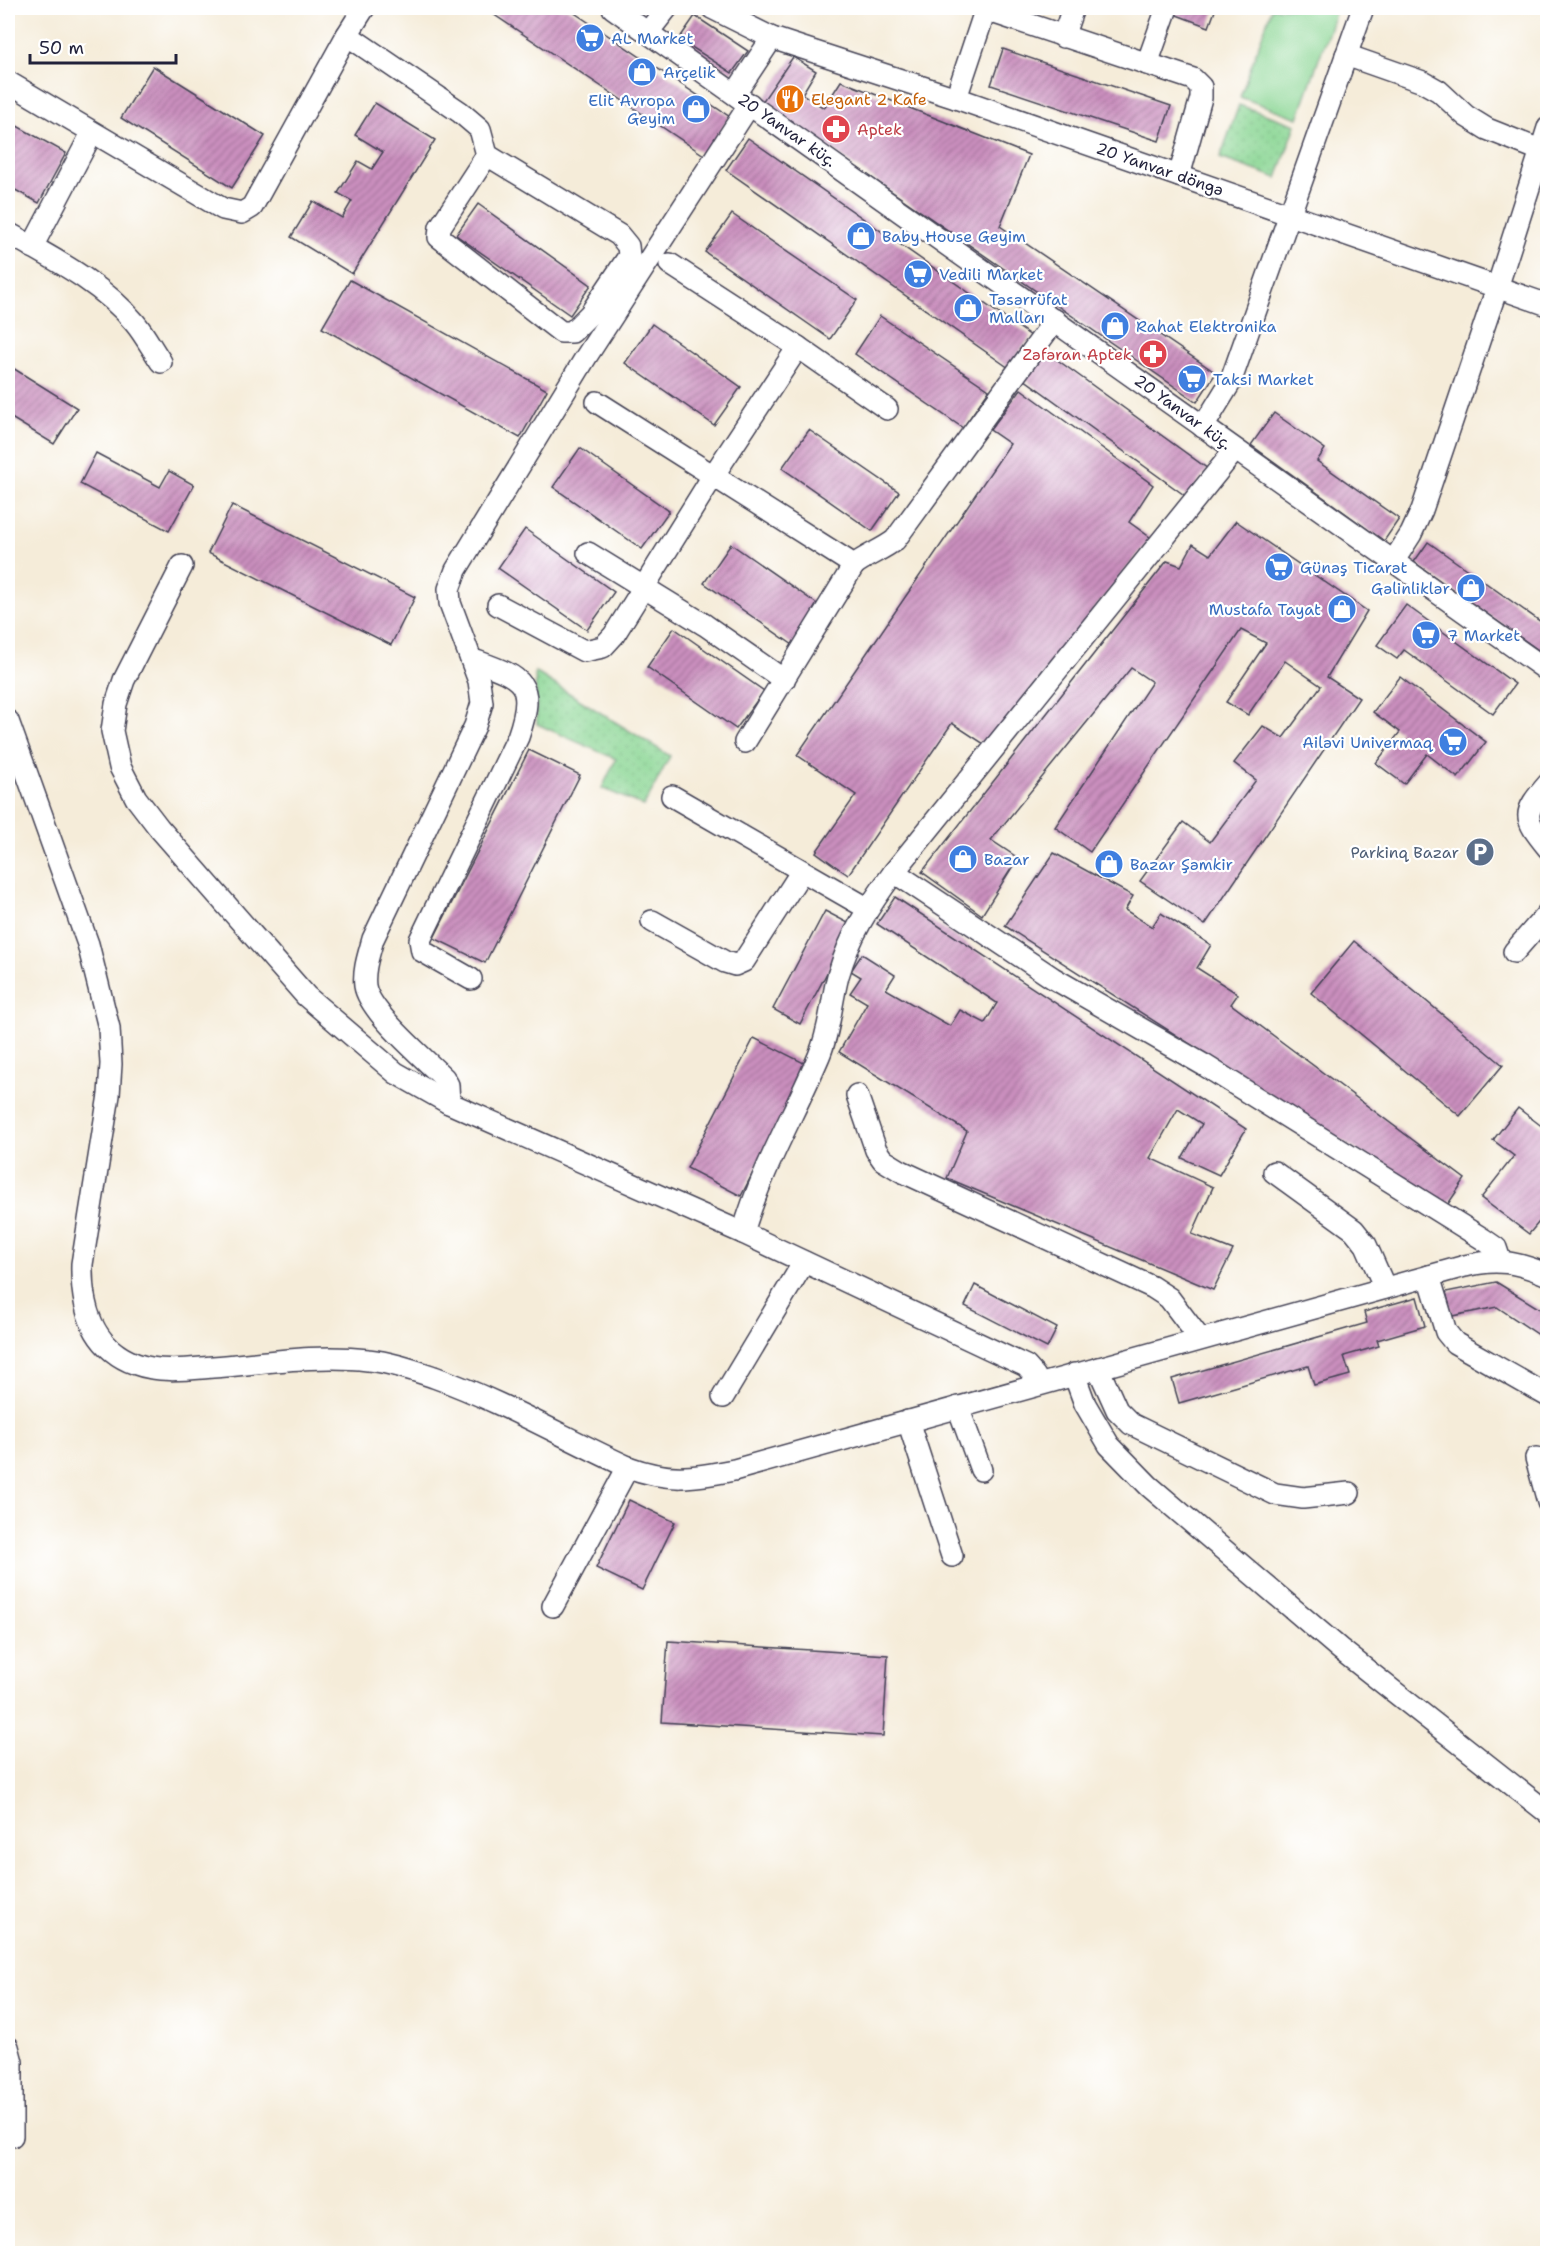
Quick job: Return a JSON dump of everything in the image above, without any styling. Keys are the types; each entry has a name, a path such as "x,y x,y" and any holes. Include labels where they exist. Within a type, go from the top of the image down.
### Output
{"street":[{"path":"8,82 223,209 242,213 252,207 364,8"},
{"name":"20 Yanvar küç.","path":"613,8 1548,671"},
{"path":"648,33 667,8"},
{"name":"20 Yanvar döngə","path":"712,8 772,38 956,98 1548,305"},
{"path":"956,98 986,8 1063,37 1193,79 1201,87 1201,98 1179,176"},
{"path":"1063,37 1073,8"},
{"path":"1147,64 1167,8"},
{"path":"1203,427 1230,383 1363,8"},
{"path":"347,35 460,112 480,129 487,155 619,235 628,246 628,256 621,268 590,314 572,332 561,332 439,237 440,228 487,155"},
{"path":"449,1103 448,1085 444,1078 378,1012 366,988 366,967 373,939 475,726 482,703 479,681 450,603 449,589 456,570 742,99 772,38"},
{"path":"1346,55 1424,82 1487,129 1540,150"},
{"path":"1393,561 1411,534 1422,510 1548,128"},
{"path":"32,247 92,133"},
{"path":"8,233 69,268 103,292 135,323 161,362"},
{"path":"670,264 888,409"},
{"path":"745,742 854,565 863,558 884,549 895,540 1055,320"},
{"path":"498,605 584,651 603,647 614,635 713,476 798,347"},
{"path":"597,402 854,565"},
{"path":"743,1233 762,1175 819,1056 829,1027 838,977 854,932 867,909 894,872 1235,450"},
{"path":"588,554 705,625 784,680"},
{"path":"182,566 124,680 116,704 112,731 120,766 136,798 159,828 306,996 396,1073 449,1103 743,1233 1026,1366 1035,1376"},
{"path":"471,658 513,675 524,685 526,698 526,715 518,737 420,940 422,951 471,979"},
{"path":"8,721 88,944 109,1028 111,1064 108,1105 82,1264 81,1287 93,1327 103,1341 136,1364 178,1370 317,1357 370,1360 414,1370 459,1386 649,1475 698,1477 734,1470 1485,1261 1500,1260 1548,1275"},
{"path":"1548,784 1531,804 1528,815 1533,830 1548,848"},
{"path":"672,796 867,909"},
{"path":"652,921 725,962 735,965 744,961 802,871"},
{"path":"894,872 1053,978 1204,1065 1483,1239 1496,1248 1500,1260"},
{"path":"1514,952 1548,913"},
{"path":"857,1095 876,1150 883,1160 901,1171 1152,1287 1168,1298 1200,1339"},
{"path":"1274,1172 1354,1230 1366,1245 1385,1288"},
{"path":"723,1397 804,1262"},
{"path":"1429,1276 1446,1332 1455,1343 1548,1396"},
{"path":"1098,1368 1117,1410 1131,1424 1275,1494 1303,1498 1348,1492"},
{"path":"1074,1374 1086,1404 1108,1445 1149,1486 1340,1649 1548,1813"},
{"path":"958,1407 981,1470"},
{"path":"908,1421 952,1556"},
{"path":"1536,1458 1548,1502"},
{"path":"553,1606 628,1467"},
{"path":"8,2048 12,2062 12,2136"}],"green space":[{"path":"1272,8 1337,8 1298,118 1240,97"},
{"path":"1239,105 1296,125 1277,178 1220,158"},
{"path":"535,672 670,756 644,806 602,788 616,759 537,724"}],"building":[{"path":"484,8 567,8 730,117 704,155"},
{"path":"1176,8 1216,8 1209,27 1174,14"},
{"path":"695,16 748,51 732,73 679,39"},
{"path":"1003,49 1171,106 1159,141 991,85"},
{"path":"793,57 816,71 802,94 824,108 841,81 1029,155 1000,226 1216,373 1197,402 762,102"},
{"path":"153,66 265,136 232,188 121,118"},
{"path":"375,103 435,140 352,274 291,237 313,201 342,218 352,201 338,193 358,161 372,169 383,152 355,135"},
{"path":"8,121 66,153 39,203 8,186"},
{"path":"748,138 1031,336 1009,368 726,170"},
{"path":"478,204 591,285 570,315 456,235"},
{"path":"732,214 857,300 830,339 705,252"},
{"path":"350,280 547,390 520,438 322,328"},
{"path":"880,316 989,390 963,428 855,354"},
{"path":"652,324 741,387 714,425 625,363"},
{"path":"1045,351 1208,469 1187,497 1024,379"},
{"path":"8,365 77,408 54,444 8,416"},
{"path":"1021,389 1153,485 1129,522 1151,538 987,746 952,723 848,875 816,852 856,795 797,755 1010,444 990,430"},
{"path":"1274,413 1325,449 1317,461 1399,519 1384,541 1251,445"},
{"path":"809,430 899,492 872,531 782,468"},
{"path":"580,448 669,511 642,549 553,487"},
{"path":"96,453 160,487 169,471 194,485 169,531 80,484"},
{"path":"232,505 415,597 391,645 208,553"},
{"path":"1236,521 1367,611 1327,677 1359,698 1205,925 1140,881 1183,822 1210,842 1256,780 1234,763 1263,726 1283,738 1321,686 1285,661 1248,715 1226,702 1266,643 1241,630 1090,852 1055,827 1152,682 1131,668 991,840 1018,858 982,915 922,872 1167,561 1181,566 1193,544 1210,555"},
{"path":"525,529 614,592 587,630 498,568"},
{"path":"1428,542 1548,627 1548,657 1414,562"},
{"path":"731,544 820,606 793,645 704,583"},
{"path":"1406,605 1515,684 1493,714 1404,650 1397,659 1377,645"},
{"path":"674,628 764,691 736,729 647,667"},
{"path":"1400,677 1486,742 1458,778 1427,754 1404,784 1376,763 1400,732 1373,712"},
{"path":"529,750 580,775 485,963 434,938"},
{"path":"1054,853 1133,896 1125,910 1152,927 1161,913 1211,945 1197,968 1238,994 1231,1004 1465,1179 1446,1207 1005,926"},
{"path":"895,897 1246,1129 1219,1175 1182,1158 1202,1124 1178,1109 1150,1158 1213,1187 1192,1234 1233,1250 1213,1290 947,1178 967,1131 839,1052 867,1003 850,993 861,977 851,971 862,954 895,975 886,989 950,1026 960,1010 985,1023 997,1003 877,924"},
{"path":"825,911 852,925 800,1024 773,1009"},
{"path":"1354,941 1503,1065 1460,1116 1311,993"},
{"path":"754,1038 808,1065 741,1196 687,1168"},
{"path":"1518,1108 1548,1131 1548,1220 1543,1217 1529,1234 1481,1198 1514,1156 1493,1140"},
{"path":"1496,1282 1548,1314 1548,1341 1497,1307 1452,1316 1446,1292"},
{"path":"975,1285 1057,1328 1047,1348 965,1306"},
{"path":"1417,1297 1425,1326 1377,1340 1379,1346 1344,1356 1350,1375 1314,1385 1308,1366 1179,1403 1172,1379 1367,1323 1364,1312"},
{"path":"629,1500 675,1522 642,1590 596,1568"},
{"path":"668,1641 888,1655 883,1736 662,1722"}],"place":[{"name":"AL Market","path":"590,38"},
{"name":"Arçelik","path":"642,72"},
{"name":"Elegant 2 Kafe","path":"790,99"},
{"name":"Elit Avropa Geyim","path":"696,109"},
{"name":"Aptek","path":"836,129"},
{"name":"Baby House Geyim","path":"861,236"},
{"name":"Vedili Market","path":"918,274"},
{"name":"Təsərrüfat Malları","path":"968,308"},
{"name":"Rahat Elektronika","path":"1115,326"},
{"name":"Zəfəran Aptek","path":"1153,354"},
{"name":"Taksi Market","path":"1192,379"},
{"name":"Günəş Ticarət","path":"1279,567"},
{"name":"Gəlinliklər","path":"1471,588"},
{"name":"Mustafa Tayat","path":"1342,609"},
{"name":"7 Market","path":"1426,635"},
{"name":"Ailəvi Univermaq","path":"1453,742"},
{"name":"Parkinq Bazar","path":"1480,852"},
{"name":"Bazar","path":"963,859"},
{"name":"Bazar Şəmkir","path":"1109,864"}]}
